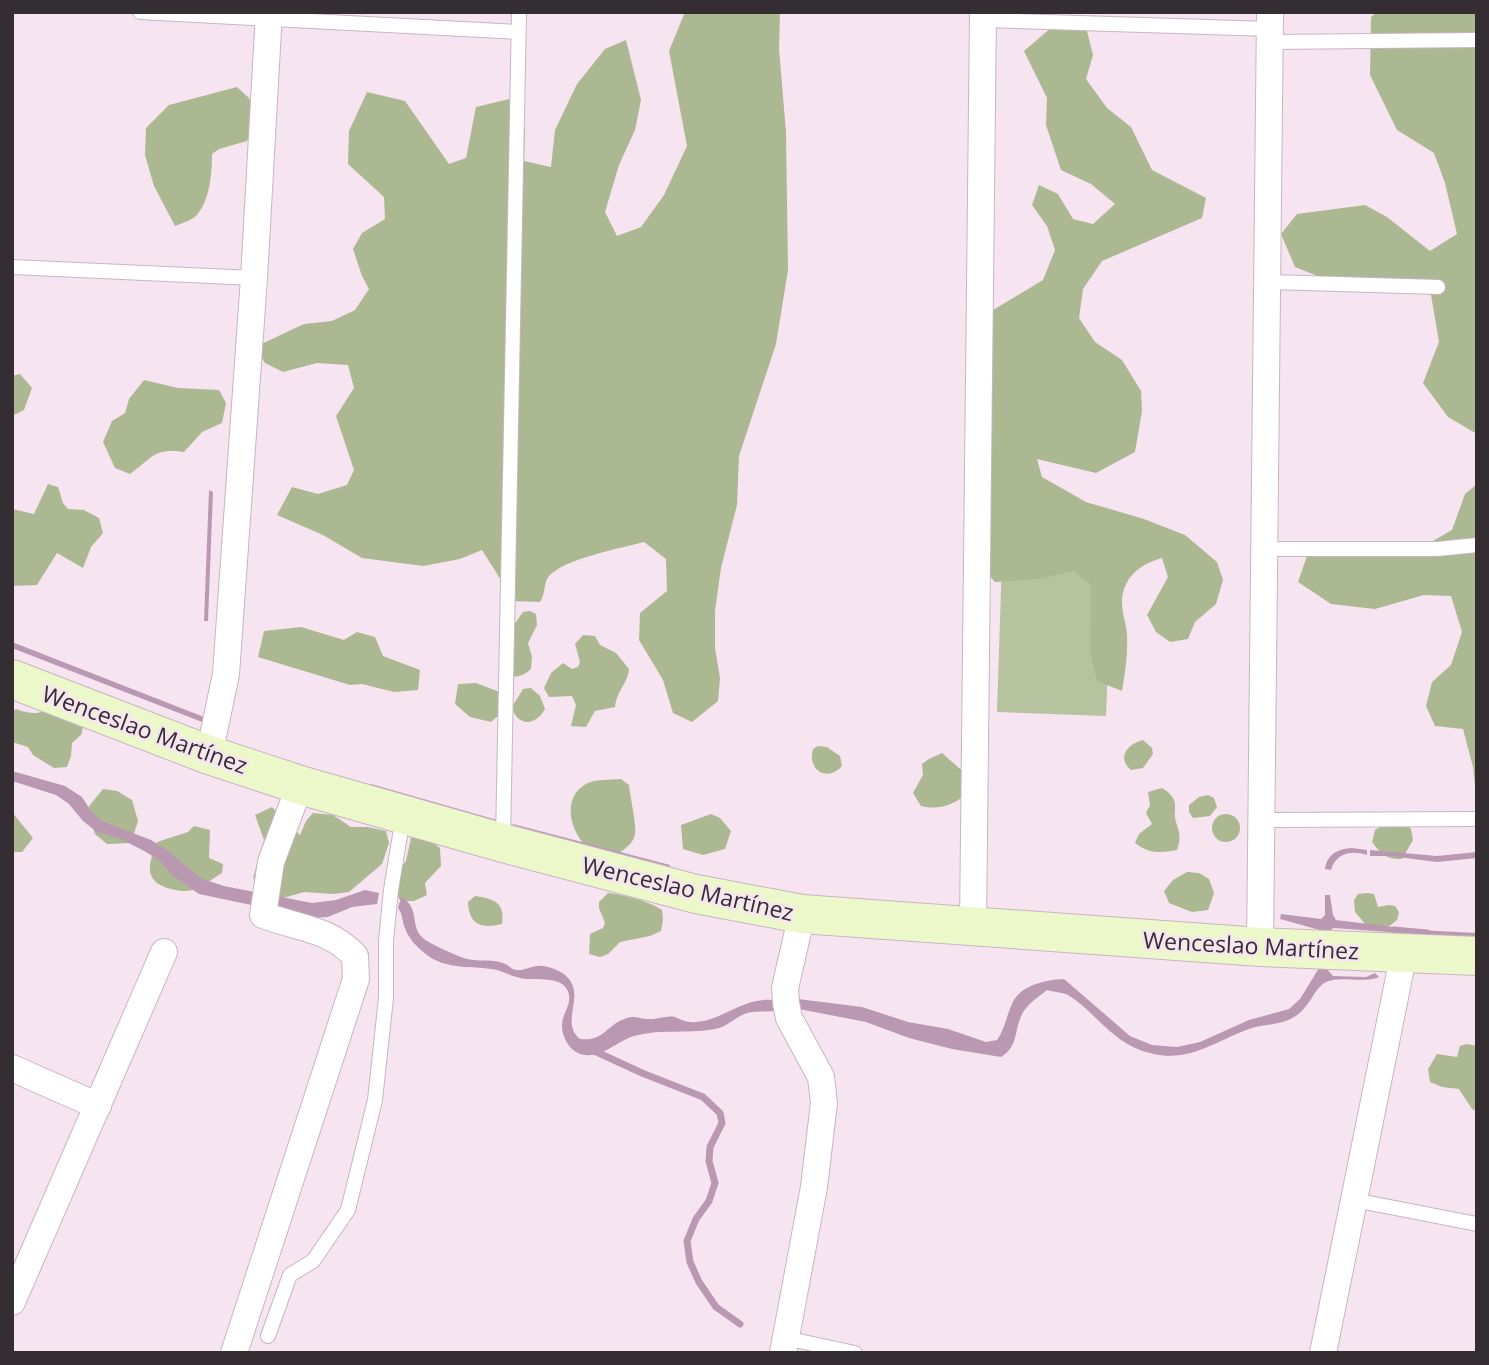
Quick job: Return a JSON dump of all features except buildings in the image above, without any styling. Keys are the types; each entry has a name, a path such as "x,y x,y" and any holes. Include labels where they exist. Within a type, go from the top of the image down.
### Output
{"main road":[{"name":"Wenceslao Martínez","path":"12,679 209,755 300,785 362,797 404,814 503,843 677,879 802,914 1260,947 1477,956"}],"street":[{"path":"209,755 226,674 254,278 269,15"},
{"path":"973,927 983,16"},
{"path":"1260,947 1270,28"},
{"path":"234,1353 356,979 355,956 342,942 315,930 263,915 271,862 300,785"},
{"path":"784,1346 819,1154 824,1102 821,1077 789,1018 786,1003 785,988 802,914"},
{"path":"12,1302 164,952"},
{"path":"1323,1353 1404,953"},
{"path":"12,1068 98,1106"}],"lane":[{"path":"140,12 269,15 518,32"},
{"path":"503,843 519,12"},
{"path":"983,16 1477,40"},
{"path":"12,267 254,278"},
{"path":"1267,282 1438,287"},
{"path":"1264,549 1437,549 1477,545"},
{"path":"268,1336 290,1275 313,1261 348,1210 375,1100 386,998 386,941 391,890 404,814"},
{"path":"1261,820 1477,819"},
{"path":"1354,1200 1477,1224"},
{"path":"784,1346 855,1353"}],"green space":[{"path":"685,12 780,12 779,49 786,132 788,270 776,344 739,456 737,505 721,568 715,611 715,648 720,678 718,701 692,722 673,713 663,680 639,640 640,613 667,591 666,559 644,542 594,555 556,570 547,579 540,602 509,601 499,577 482,550 460,559 423,566 362,558 323,535 277,515 292,487 318,494 347,485 354,470 336,416 354,388 348,365 317,363 283,372 265,363 255,347 304,324 332,321 355,310 369,289 353,249 362,233 385,219 384,197 348,164 349,131 367,92 405,101 449,164 466,158 476,107 509,99 525,129 524,161 551,167 555,130 577,84 605,49 626,40 641,100 635,130 619,165 605,212 617,236 641,227 664,195 687,146 669,51"},
{"path":"1376,12 1477,12 1477,434 1448,417 1423,383 1439,342 1431,295 1397,282 1330,281 1295,267 1281,234 1297,214 1365,205 1387,217 1430,251 1457,234 1445,183 1434,153 1397,130 1370,75 1371,17"},
{"path":"1084,19 1093,55 1086,79 1107,108 1131,127 1152,170 1206,198 1202,218 1102,261 1083,289 1079,318 1095,342 1122,360 1141,391 1142,411 1135,452 1096,473 1037,459 1042,477 1086,502 1144,519 1185,535 1217,562 1223,580 1216,604 1195,622 1188,639 1170,642 1156,632 1147,615 1168,577 1162,558 1146,564 1129,579 1122,603 1127,643 1122,691 1097,681 1090,652 1091,585 1074,571 1039,579 995,582 972,556 988,313 1043,280 1055,250 1047,226 1032,205 1039,185 1058,194 1073,219 1093,224 1115,204 1091,184 1061,170 1046,125 1047,98 1024,51 1059,21"},
{"path":"237,87 249,98 258,122 247,141 219,149 212,154 211,178 201,210 189,221 175,226 154,186 145,155 146,128 169,105"},
{"path":"20,374 32,388 24,410 14,415 12,420 12,376"},
{"path":"144,380 178,388 219,390 226,403 222,423 202,432 184,452 160,453 130,474 115,468 103,442 112,421 125,413 129,399"},
{"path":"48,484 58,487 68,509 84,510 99,518 103,533 91,547 83,568 57,553 37,585 12,586 12,509 34,514"},
{"path":"1477,484 1477,805 1473,767 1463,729 1435,726 1426,706 1432,682 1451,665 1462,632 1451,596 1424,595 1375,609 1331,604 1298,582 1308,553 1414,552 1452,530 1465,494"},
{"path":"1002,559 1112,563 1106,716 997,712"},
{"path":"523,612 536,614 537,625 528,643 532,657 531,669 519,676 504,675 499,645"},
{"path":"301,627 344,640 357,632 375,637 383,656 420,670 418,690 394,692 362,684 350,685 258,657 264,631"},
{"path":"583,635 595,636 600,645 616,653 629,669 615,707 595,711 586,727 571,726 576,705 572,696 549,697 544,688 551,673 563,663 572,669 578,667 580,662 575,644"},
{"path":"476,683 497,691 505,698 506,709 491,722 470,717 455,704 458,684"},
{"path":"531,688 540,696 545,709 537,719 527,722 514,714 512,707 523,689"},
{"path":"56,704 85,720 81,735 72,743 67,767 54,768 33,755 28,747 12,742 12,712 16,709 37,713"},
{"path":"1143,740 1152,748 1153,754 1143,768 1131,770 1124,756 1129,748"},
{"path":"818,746 827,747 840,756 842,766 830,773 820,772 813,763 812,756 813,749"},
{"path":"942,753 967,775 965,796 944,806 921,806 913,793 923,775 922,764"},
{"path":"621,779 629,785 635,825 634,837 622,851 610,856 597,854 586,846 577,834 571,806 576,793 588,783"},
{"path":"1162,788 1174,800 1179,839 1177,850 1155,852 1135,843 1139,834 1152,824 1146,813 1150,805 1148,792"},
{"path":"103,789 117,791 132,800 138,821 131,843 107,844 95,834 86,810"},
{"path":"1208,795 1214,798 1217,807 1210,816 1193,818 1189,805 1199,797"},
{"path":"272,807 300,835 313,813 333,815 351,827 386,831 389,843 382,864 349,892 304,892 276,900 253,878 264,840 255,815"},
{"path":"12,812 33,838 22,852 12,852"},
{"path":"711,814 720,818 731,831 725,849 703,855 683,849 681,825"},
{"path":"1226,814 1236,818 1240,828 1236,838 1226,842 1216,838 1212,828 1216,818"},
{"path":"1406,823 1411,829 1413,840 1402,859 1385,855 1372,842 1375,830 1385,824"},
{"path":"194,826 210,830 209,858 223,864 222,873 190,891 162,886 152,877 150,871 157,842 188,832"},
{"path":"411,838 430,840 440,848 441,866 425,883 427,895 414,901 401,901 395,893 397,872 406,861"},
{"path":"1187,872 1199,873 1209,879 1214,893 1208,910 1192,912 1169,903 1164,891 1173,880"},
{"path":"608,893 636,899 662,910 661,931 620,942 608,954 600,957 589,954 590,934 603,928 605,923 599,902"},
{"path":"1358,894 1374,894 1378,907 1395,906 1399,912 1397,920 1387,928 1366,925 1355,912 1354,900"},
{"path":"475,896 500,906 502,924 488,926 474,920 468,902"},
{"path":"1460,1046 1477,1046 1477,1111 1472,1109 1459,1089 1430,1082 1428,1069 1437,1054 1457,1057"}],"shaded area":[{"path":"209,490 213,492 208,621 204,621"},
{"path":"12,642 204,717 202,722 12,648"},
{"path":"12,771 65,786 82,797 102,821 151,840 200,878 224,886 312,903 336,900 365,890 379,893 377,904 352,907 328,917 312,918 199,894 146,852 121,839 97,832 56,795 12,781"},
{"path":"371,784 497,820 497,823 370,788"},
{"path":"513,824 670,865 670,868 512,827"},
{"path":"1352,848 1367,850 1367,855 1345,854 1336,860 1331,870 1325,869 1334,853"},
{"path":"1370,850 1437,856 1477,852 1477,858 1437,862 1370,856"},
{"path":"1325,895 1330,895 1336,920 1401,928 1401,933 1334,928 1327,932 1280,919 1281,914 1321,919 1325,915"},
{"path":"401,897 411,906 419,933 441,948 466,959 498,962 516,970 534,966 552,968 566,976 574,991 572,1025 580,1039 595,1038 614,1024 630,1017 675,1017 696,1022 761,1000 772,1000 774,1011 747,1013 723,1027 708,1030 655,1032 634,1036 598,1054 580,1054 571,1048 563,1034 562,1024 569,997 563,984 521,978 495,970 455,966 433,959 416,946 407,933 398,908"},
{"path":"1418,930 1477,933 1477,937 1418,935"},
{"path":"1319,968 1327,969 1333,976 1366,977 1375,973 1379,977 1326,982 1304,1009 1289,1020 1252,1028 1198,1051 1172,1056 1157,1055 1129,1045 1068,995 1047,990 1024,1010 1012,1045 1001,1057 952,1049 909,1038 866,1022 799,1009 798,999 862,1007 908,1022 948,1029 986,1042 997,1040 1012,1004 1021,992 1041,982 1064,979 1130,1036 1152,1045 1177,1047 1200,1042 1249,1020 1289,1009 1300,999"}],"waterway":[{"path":"1394,930 1427,933"},
{"path":"590,1049 703,1097 720,1113 722,1123 710,1147 709,1161 715,1183 709,1201 696,1219 687,1241 690,1262 699,1282 716,1307 740,1324"}]}
